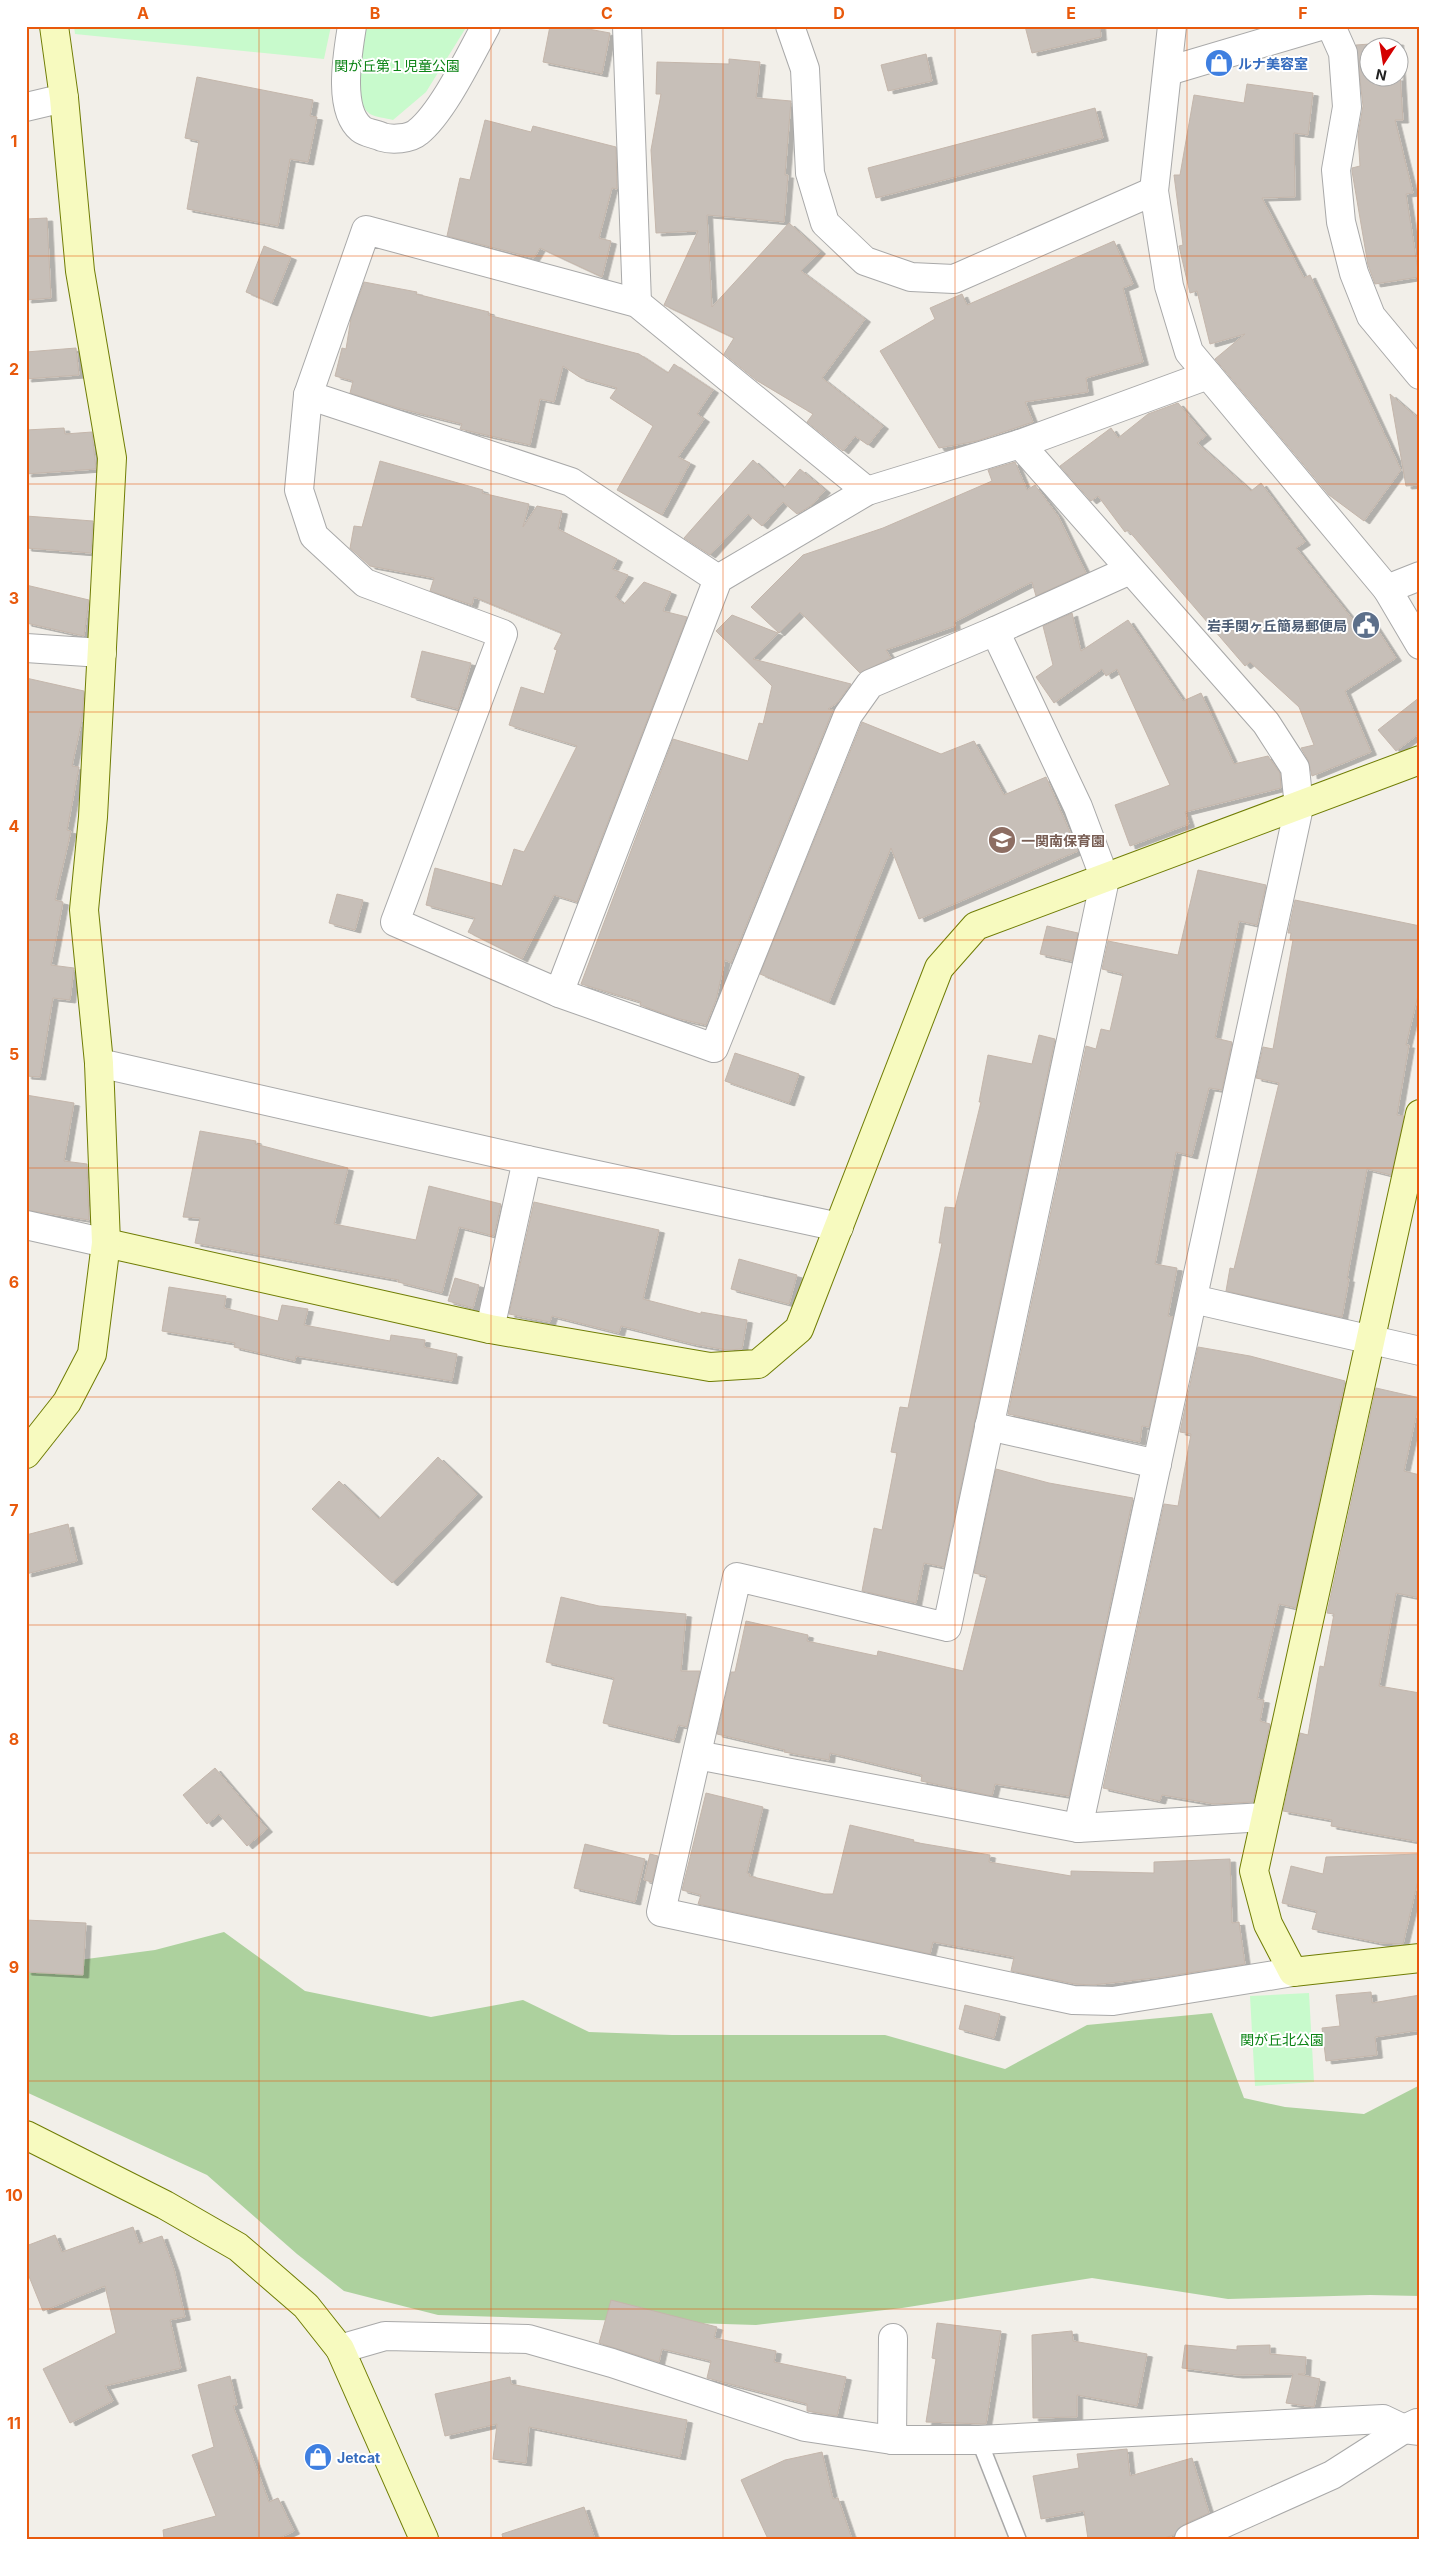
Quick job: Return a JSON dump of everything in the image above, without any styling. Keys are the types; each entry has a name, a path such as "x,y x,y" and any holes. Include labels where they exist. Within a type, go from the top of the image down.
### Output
{"street":[{"path":"26,1454 67,1402 92,1354 106,1243 99,1063 84,910 93,816 112,458 80,272 64,98 54,26"},
{"path":"352,26 346,60 346,94 351,114 361,129 392,140 418,133 453,86 486,26"},
{"path":"627,26 637,303"},
{"path":"790,26 805,69 810,173 825,223 865,261 911,278 954,279 1154,191"},
{"path":"1172,26 1154,191 1169,286 1189,352 1387,589 1420,646"},
{"path":"1168,71 1320,26"},
{"path":"1331,26 1343,53 1347,107 1336,170 1341,222 1354,273 1371,316 1420,375"},
{"path":"26,107 64,98"},
{"path":"867,491 637,303 366,230 308,394 299,490 314,536 366,583 503,634 395,922 559,992 714,1048 848,715 870,684 995,631 1130,570"},
{"path":"559,992 718,579 867,491 1020,444 1208,375"},
{"path":"308,394 571,482 718,579"},
{"path":"1020,444 1266,723 1295,768 1299,807 1078,1828"},
{"path":"1387,589 1420,576"},
{"path":"995,631 1078,807 1105,879 946,1627 737,1577 661,1912 1073,2000 1113,2001 1293,1972 1419,1955"},
{"path":"26,648 102,653"},
{"path":"26,1225 490,1329 710,1367 758,1364 799,1329 939,968 976,926 1299,807 1420,760"},
{"path":"99,1063 527,1160 839,1227"},
{"path":"1293,1972 1268,1924 1254,1871 1420,1114"},
{"path":"490,1329 527,1160"},
{"path":"1193,1299 1420,1351"},
{"path":"989,1426 1157,1464"},
{"path":"697,1755 1078,1828 1265,1817"},
{"path":"26,2135 164,2204 238,2247 306,2306 340,2349 424,2539"},
{"path":"340,2349 385,2336 528,2339 612,2363 805,2427 892,2440 979,2440 1383,2419 1415,2427"},
{"path":"892,2440 893,2338"},
{"path":"1189,2539 1332,2475 1415,2427"}],"lane":[{"path":"979,2440 1018,2539"}],"green space":[{"path":"74,26 331,26 324,59 75,34"},
{"name":"関が丘第１児童公園","path":"360,26 467,26 426,92 393,120 370,114 359,97 357,60"},
{"path":"224,1932 305,1991 431,2017 523,2000 589,2032 672,2035 885,2035 1005,2069 1087,2025 1212,2013 1244,2098 1285,2107 1364,2114 1420,2085 1420,2296 1370,2295 1228,2299 1092,2278 902,2308 756,2325 438,2315 344,2291 297,2254 207,2175 26,2092 26,1967 155,1950"},
{"name":"関が丘北公園","path":"1309,1993 1314,2082 1255,2086 1250,1996"}],"building":[{"path":"550,26 572,26 610,33 602,74 543,62"},
{"path":"1025,26 1100,26 1101,37 1032,53"},
{"path":"1356,45 1358,45 1358,62"},
{"path":"926,54 932,81 888,91 881,65"},
{"path":"729,59 760,62 756,98 791,101 785,175 788,175 784,222 707,215 712,307 789,223 820,251 801,271 865,319 822,378 883,426 868,445 855,436 843,451 807,422 813,414 756,380 724,354 734,338 664,305 698,231 656,233 651,150 661,94 656,94 657,62 729,64"},
{"path":"197,77 313,100 310,116 317,117 308,162 290,159 278,226 187,209 199,141 185,138"},
{"path":"1247,84 1313,93 1308,135 1294,133 1295,197 1262,198 1304,278 1310,275 1401,470 1364,521 1329,495 1215,359 1245,334 1210,344 1197,291 1190,293 1179,246 1183,245 1174,175 1180,175 1194,95 1244,103"},
{"path":"1361,88 1401,88 1403,120 1395,120 1413,193 1406,194 1419,277 1375,284 1368,265 1352,171 1352,168 1360,166 1358,135 1363,106"},
{"path":"1095,108 1103,138 876,198 868,168"},
{"path":"485,120 531,132 533,126 616,147 617,189 612,188 599,238 611,241 602,277 540,248 534,258 447,236 460,178 470,180"},
{"path":"47,218 51,298 26,300 26,219"},
{"path":"1114,241 1133,284 1123,288 1143,362 1086,378 1088,392 1025,402 1033,422 977,441 939,448 880,351 935,319 930,308 962,294 967,305"},
{"path":"264,246 291,257 272,303 246,292"},
{"path":"364,282 417,292 416,294 489,312 488,315 639,354 668,373 674,364 713,390 697,414 704,419 678,457 690,463 662,515 617,490 653,426 610,398 617,388 581,378 563,366 554,402 540,399 530,445 460,429 462,424 398,408 350,393 353,381 335,376 342,348 346,349 351,318"},
{"path":"76,348 79,375 26,379 26,352"},
{"path":"1390,394 1420,420 1420,485 1406,486"},
{"path":"1178,403 1206,436 1197,443 1251,491 1261,483 1305,542 1296,548 1353,620 1366,612 1396,658 1345,691 1371,752 1312,776 1308,760 1301,748 1314,745 1299,707 1250,662 1245,666 1128,530 1125,532 1098,496 1091,501 1060,466 1111,428 1118,438 1148,414"},
{"path":"64,428 65,434 92,432 96,469 26,474 26,430"},
{"path":"753,460 784,488 800,469 825,490 812,505 797,514 783,502 762,526 748,514 710,555 684,538"},
{"path":"380,461 483,490 482,493 529,504 523,527 537,506 562,511 558,529 617,559 612,569 628,575 615,597 624,604 644,582 671,592 663,611 687,617 577,902 554,895 522,959 468,932 475,918 426,905 435,868 502,886 514,849 524,852 577,746 509,725 521,687 544,694 557,650 554,649 562,633 474,597 472,605 430,591 434,578 370,566 350,548 354,526 362,527"},
{"path":"1015,462 1027,490 1035,485 1058,516 1086,573 1036,596 1032,582 954,622 955,626 886,650 891,658 860,673 800,612 779,633 751,607 803,555 883,528 992,481 988,470"},
{"path":"26,516 93,521 91,553 26,548"},
{"path":"26,585 89,600 84,636 26,623"},
{"path":"1072,613 1081,651 1128,620 1183,701 1201,693 1234,764 1268,756 1280,773 1281,788 1185,812 1189,824 1130,846 1115,805 1170,785 1117,669 1106,676 1102,669 1054,703 1036,677 1053,665 1043,626"},
{"path":"732,615 778,633 753,659 851,684 837,703 828,709 833,710 731,963 725,960 716,1000 706,1025 676,1018 640,1005 641,1002 581,984 673,739 748,761 759,723 763,724 772,686 716,631"},
{"path":"422,651 471,663 458,709 411,697"},
{"path":"26,678 84,691 82,720 72,766 79,767 67,830 71,831 55,900 63,902 51,965 74,968 70,1000 53,998 40,1077 26,1076"},
{"path":"1420,697 1420,733 1396,751 1378,730"},
{"path":"862,722 941,754 974,741 1004,795 1046,777 1078,851 919,919 891,848 829,1002 760,974"},
{"path":"1198,870 1266,885 1257,925 1239,921 1215,1038 1232,1042 1222,1090 1209,1088 1192,1156 1176,1152 1155,1264 1177,1268 1168,1316 1173,1317 1149,1427 1142,1426 1140,1442 1008,1414 1086,1046 1096,1049 1101,1029 1110,1031 1123,974 1102,969 1108,941 1178,955"},
{"path":"337,894 363,900 355,930 329,923"},
{"path":"1295,900 1420,926 1420,987 1406,1045 1409,1045 1397,1115 1404,1116 1391,1175 1367,1169 1342,1317 1226,1291 1230,1268 1234,1269 1279,1083 1256,1078 1263,1047 1273,1049 1293,940 1290,940 1291,933 1288,933"},
{"path":"1047,926 1078,933 1072,961 1040,954"},
{"path":"1039,1035 1055,1039 944,1567 924,1563 916,1603 862,1591 874,1528 882,1530 897,1453 891,1452 900,1407 908,1408 942,1243 939,1243 945,1207 955,1208 981,1102 979,1102 988,1055 1032,1064"},
{"path":"735,1053 799,1074 789,1103 725,1081"},
{"path":"26,1095 74,1103 64,1161 87,1164 89,1220 26,1210"},
{"path":"200,1131 256,1141 255,1144 348,1168 334,1224 416,1240 429,1186 501,1204 494,1236 459,1227 442,1293 398,1282 399,1280 195,1243 200,1218 183,1217"},
{"path":"534,1202 659,1230 643,1299 701,1314 701,1312 747,1320 742,1349 727,1350 693,1344 621,1326 619,1333 552,1316 550,1322 509,1314"},
{"path":"739,1259 797,1275 789,1304 731,1289"},
{"path":"455,1278 479,1285 473,1308 448,1301"},
{"path":"169,1287 226,1296 224,1308 278,1321 282,1305 308,1309 304,1325 390,1341 391,1335 425,1340 424,1347 457,1354 452,1381 296,1356 295,1361 234,1347 235,1343 162,1331"},
{"path":"1198,1347 1250,1356 1345,1381 1296,1608 1279,1604 1257,1699 1264,1700 1260,1721 1270,1724 1253,1802 1214,1804 1162,1795 1160,1801 1103,1788 1164,1504 1178,1506 1191,1434 1180,1432"},
{"path":"1376,1388 1420,1398 1404,1471 1420,1475 1420,1598 1396,1593 1379,1686 1420,1693 1420,1842 1331,1826 1332,1820 1283,1811 1300,1733 1308,1735 1320,1666 1324,1667 1334,1614 1327,1613"},
{"path":"438,1457 477,1494 392,1583 312,1509 339,1481 379,1519"},
{"path":"996,1469 1049,1483 1133,1498 1069,1796 995,1784 992,1796 921,1781 922,1775 830,1753 829,1760 784,1752 785,1750 717,1734 731,1672 735,1672 746,1621 808,1635 807,1641 877,1656 878,1651 963,1671 987,1576 974,1573"},
{"path":"68,1524 77,1561 26,1574 26,1535"},
{"path":"561,1597 599,1606 686,1614 681,1671 700,1671 687,1727 678,1725 674,1740 603,1723 614,1678 546,1662"},
{"path":"215,1768 267,1829 247,1846 219,1814 207,1824 183,1795"},
{"path":"706,1793 763,1807 747,1873 750,1874 749,1876 824,1894 833,1894 850,1825 914,1840 913,1842 990,1855 989,1862 1071,1876 1071,1871 1154,1873 1154,1862 1230,1859 1232,1923 1239,1922 1245,1964 1163,1977 1093,1985 1075,1984 1011,1971 1014,1957 933,1942 930,1954 698,1904 701,1895 682,1890"},
{"path":"585,1844 645,1859 635,1902 574,1888"},
{"path":"650,1854 658,1856 652,1882 644,1880"},
{"path":"1420,1854 1420,1872 1403,1944 1381,1943 1312,1929 1317,1911 1282,1903 1291,1866 1323,1874 1326,1857"},
{"path":"26,1920 86,1923 83,1975 26,1972"},
{"path":"1371,1992 1372,2003 1420,1995 1420,2030 1375,2037 1377,2055 1326,2061 1322,2028 1340,2026 1336,1995"},
{"path":"965,2005 1000,2014 994,2038 959,2029"},
{"path":"133,2227 139,2244 162,2236 174,2269 185,2317 170,2320 181,2368 105,2386 113,2401 70,2423 43,2369 116,2333 105,2286 43,2311 26,2269 26,2246 55,2235 62,2252"},
{"path":"611,2300 717,2327 714,2338 776,2351 774,2362 846,2377 837,2416 807,2411 807,2404 707,2378 711,2361 662,2349 659,2362 599,2343"},
{"path":"937,2323 1001,2331 986,2424 926,2422 936,2359 932,2358"},
{"path":"1072,2331 1073,2341 1147,2354 1137,2406 1077,2395 1077,2417 1033,2418 1032,2335"},
{"path":"1185,2345 1237,2350 1237,2346 1270,2345 1270,2354 1306,2357 1305,2374 1298,2374 1320,2379 1314,2407 1286,2403 1293,2374 1237,2375 1182,2368"},
{"path":"230,2376 237,2405 233,2406 269,2502 278,2498 294,2531 277,2539 164,2539 163,2530 216,2516 192,2455 214,2447 198,2385"},
{"path":"510,2377 511,2384 687,2420 680,2457 529,2427 526,2463 493,2459 497,2424 445,2436 435,2394"},
{"path":"1127,2449 1130,2476 1192,2458 1209,2513 1183,2525 1174,2535 1161,2539 1088,2539 1084,2511 1041,2519 1033,2476 1079,2468 1077,2454"},
{"path":"822,2452 833,2499 838,2498 852,2539 768,2539 741,2480 785,2460"},
{"path":"584,2507 595,2539 503,2539 502,2534"}],"place":[{"name":"ルナ美容室","path":"1219,63"},
{"name":"岩手関ヶ丘簡易郵便局","path":"1366,625"},
{"name":"一関南保育園","path":"1002,840"},
{"name":"Jetcat","path":"318,2457"}]}
